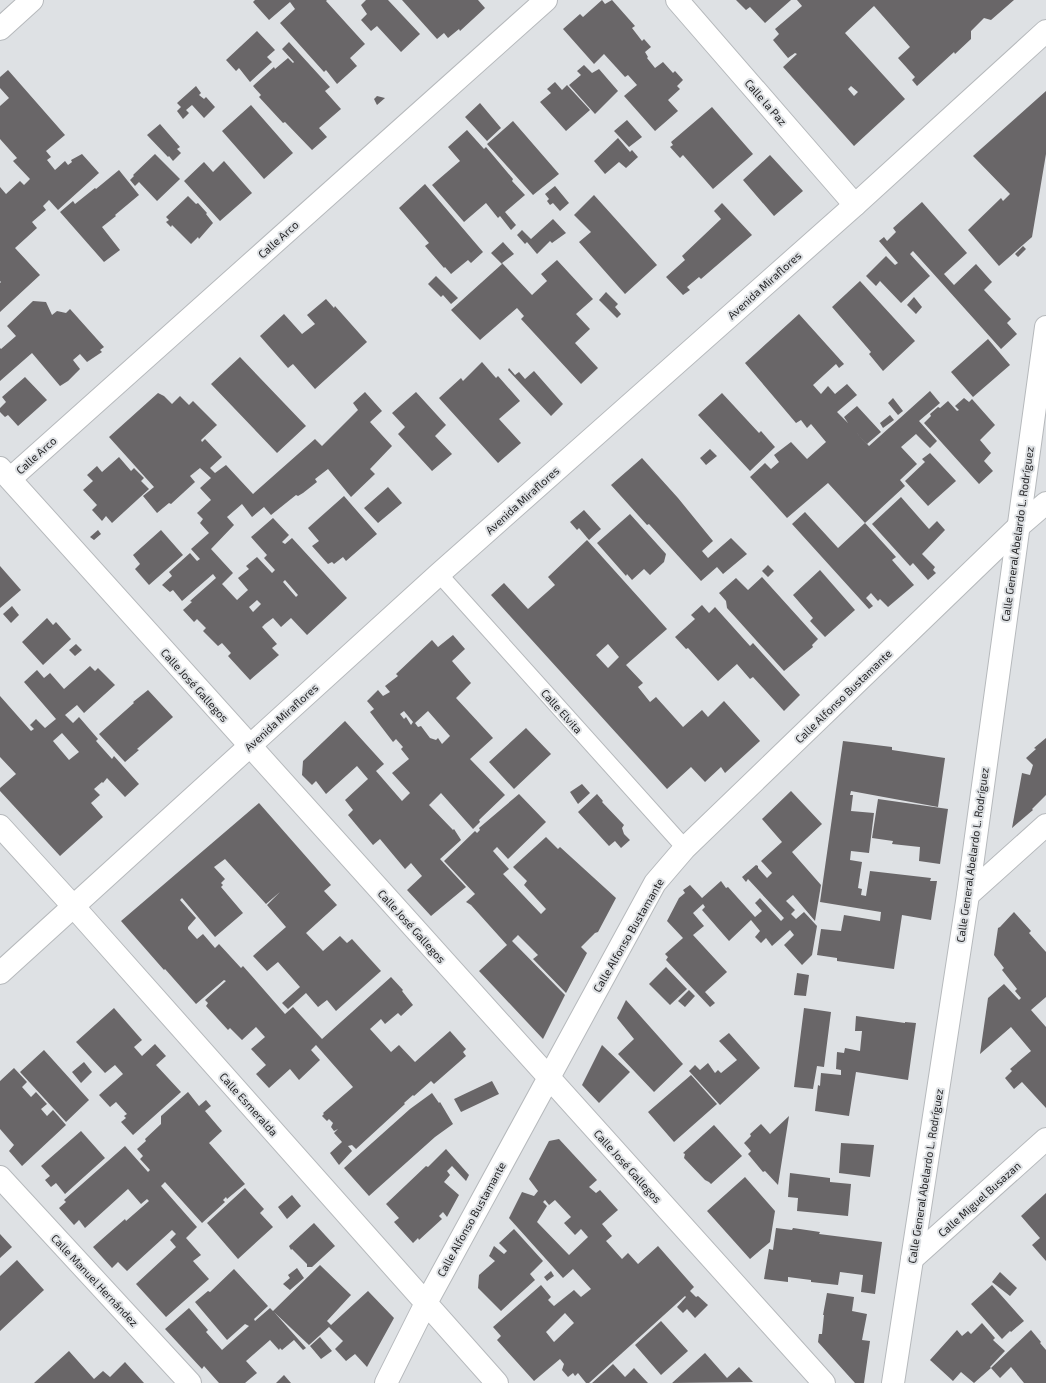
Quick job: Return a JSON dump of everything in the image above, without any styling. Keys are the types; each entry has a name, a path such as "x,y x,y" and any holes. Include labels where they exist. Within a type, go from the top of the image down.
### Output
{"street":[{"path":"0,29 32,0"},
{"name":"Calle Arco","path":"5,473 546,0"},
{"name":"Calle la Paz","path":"677,0 855,205"},
{"name":"Avenida Miraflores","path":"0,973 439,574 855,205 1046,31"},
{"name":"Calle General Abelardo L. Rodríguez","path":"893,1383 968,895 1017,528 1046,327"},
{"name":"Calle José Gallegos","path":"5,473 824,1383"},
{"name":"Calle Alfonso Bustamante","path":"386,1383 426,1303 656,883 685,848 1017,528 1046,503"},
{"path":"968,895 1046,825"},
{"name":"Calle Esmeralda","path":"0,826 74,907 497,1383"},
{"name":"Calle Miguel Busazan","path":"912,1259 1046,1139"},
{"name":"Calle Manuel Hernández","path":"0,1177 190,1383"}],"lane":[{"name":"Calle Elvita","path":"439,574 685,848"}],"building":[{"path":"255,0 327,0 326,1 365,44 350,58 357,66 337,84 326,70 324,72 280,23 295,9 290,2 269,20 253,2"},
{"path":"366,0 388,0 420,34 401,52 377,26 371,31 361,20 367,14 361,5"},
{"path":"402,0 478,0 485,8 460,31 459,29 448,38 444,33 437,39"},
{"path":"602,0 605,4 612,0 635,26 632,28 642,41 644,39 651,47 645,52 648,57 647,58 655,68 663,62 673,73 675,71 683,80 677,86 680,89 668,100 678,111 655,131 624,96 637,85 628,75 625,77 604,54 594,64 563,29 580,14 583,17"},
{"path":"736,0 791,0 765,23 750,7 746,10"},
{"path":"797,0 1014,0 991,20 984,18 971,31 971,39 955,54 954,52 917,86 912,80 915,77 898,58 910,47 874,6 845,33 905,99 854,146 783,67 797,54 795,53 788,58 773,40 779,34 775,29 802,6","holes":["851,86 858,92 854,96 848,89"]},
{"path":"257,31 275,50 267,57 272,62 250,82 239,68 236,71 226,60"},
{"path":"289,42 330,87 325,91 341,109 319,128 327,137 312,150 285,122 283,123 259,97 261,95 253,86 274,67 275,69 288,58 293,63 294,62 282,49"},
{"path":"584,65 592,73 599,69 618,91 595,114 569,85 581,75 577,71"},
{"path":"8,70 65,135 46,151 51,157 47,160 55,170 65,161 68,165 72,162 71,160 82,154 99,173 58,210 49,200 43,206 46,210 32,222 37,228 15,248 40,275 0,312 0,187 6,194 20,181 24,185 30,179 13,161 17,158 0,139 0,106 9,98 0,88 0,77"},
{"path":"555,82 562,90 567,85 590,110 566,131 540,102 551,93 547,89"},
{"path":"196,86 201,93 199,95 204,99 206,97 215,107 204,118 192,105 186,110 189,113 183,119 177,111 181,107 177,103"},
{"path":"1046,91 1046,154 1032,237 999,266 968,230 1001,198 1003,201 1010,194 973,156"},
{"path":"377,96 385,98 377,105 374,99"},
{"path":"480,103 501,128 487,141 465,117"},
{"path":"251,105 293,153 264,179 222,131"},
{"path":"712,107 753,154 713,189 683,155 680,158 670,147 673,145 671,142"},
{"path":"627,120 642,137 629,147 614,131"},
{"path":"513,121 559,174 533,195 487,144"},
{"path":"160,124 180,147 177,149 181,153 173,161 147,135"},
{"path":"467,130 484,149 486,147 513,179 512,181 525,195 505,212 516,225 511,230 500,216 498,218 486,203 464,222 432,185 460,161 448,147"},
{"path":"618,138 630,152 632,150 638,157 626,168 619,162 605,174 594,161"},
{"path":"155,154 180,179 157,201 139,182 135,186 130,180 134,176 133,175"},
{"path":"770,155 803,191 774,216 743,180"},
{"path":"224,161 252,193 220,221 184,181 204,162 213,172"},
{"path":"119,170 139,195 102,227 120,250 104,262 60,212 73,201 75,204"},
{"path":"425,184 483,252 471,263 468,260 451,274 425,246 429,243 399,208"},
{"path":"555,186 569,203 560,211 553,203 550,205 547,201 549,199 545,194"},
{"path":"594,195 657,265 625,294 579,242 591,232 574,215"},
{"path":"188,196 196,204 198,203 213,223 199,239 198,237 191,244 172,225 171,227 166,222 169,220 166,217"},
{"path":"922,202 967,253 944,274 954,285 976,264 992,282 984,290 1011,319 1007,323 1017,334 1001,349 913,251 910,254 930,276 901,303 880,281 876,286 866,276 886,256 895,265 898,263 879,241 884,237 887,241 896,232 893,228"},
{"path":"722,203 752,235 701,279 699,277 687,287 690,290 683,295 666,277 685,260 682,256 721,219 714,211"},
{"path":"553,219 566,233 552,243 550,241 537,254 527,242 525,244 517,235 522,230 531,239"},
{"path":"503,242 514,254 502,263 532,295 547,281 541,274 557,260 593,299 576,314 590,329 575,343 598,368 581,384 521,319 524,316 517,308 480,340 451,310 502,264 491,253"},
{"path":"1023,246 1026,249 1018,257 1015,254"},
{"path":"436,276 458,298 451,304 443,295 441,297 428,284"},
{"path":"860,281 915,341 883,371 869,354 871,352 832,307"},
{"path":"606,292 618,304 615,307 621,314 617,318 599,300"},
{"path":"914,297 922,307 916,314 907,305"},
{"path":"326,299 334,308 335,306 367,342 315,389 293,364 288,368 260,336 284,314 302,334 315,324 307,315"},
{"path":"33,301 46,302 52,315 57,311 66,313 70,309 104,347 100,350 102,352 87,362 80,354 73,360 80,369 68,381 60,386 32,353 0,381 0,348 1,349 16,336 7,326"},
{"path":"799,314 844,364 839,368 836,364 813,385 821,394 828,386 835,394 847,384 857,395 837,412 848,423 844,417 857,406 881,432 867,444 869,446 930,391 940,403 919,421 937,441 930,448 916,434 901,447 917,464 900,480 905,486 865,523 828,483 787,518 750,477 765,463 771,469 779,462 774,455 791,442 807,459 826,442 811,424 807,428 801,420 796,423 745,363"},
{"path":"988,339 1010,365 973,397 951,372"},
{"path":"240,357 306,426 277,453 211,384"},
{"path":"482,362 496,378 498,376 520,401 499,419 521,443 498,463 439,398 461,378 463,381"},
{"path":"509,368 515,375 519,372 525,379 534,371 563,404 551,416 508,370"},
{"path":"25,377 47,400 18,426 8,415 5,417 0,412 0,408 6,402 2,397"},
{"path":"365,392 382,411 370,422 392,446 370,469 375,474 351,497 328,469 315,479 317,482 303,493 298,496 296,495 271,515 264,507 252,517 242,504 227,517 234,525 211,549 233,573 222,584 237,600 248,590 238,578 249,569 246,566 257,557 272,573 275,570 264,558 267,555 251,537 273,518 289,535 282,542 285,544 292,538 347,598 307,635 291,618 281,627 273,618 265,624 262,627 277,644 272,648 279,655 250,680 228,656 231,653 222,643 218,646 203,631 206,628 197,619 194,622 183,610 192,602 190,601 216,578 213,574 182,601 173,590 170,592 162,585 172,576 169,572 190,553 197,561 200,559 191,549 209,533 200,523 203,519 197,513 211,500 200,488 211,478 200,468 190,476 195,482 171,504 169,503 157,513 143,496 154,487 109,437 158,393 164,396 172,404 180,396 189,405 193,401 217,425 201,440 202,442 205,439 222,457 210,468 215,473 226,465 253,494 315,439 322,446 358,410 353,403","holes":["285,580 298,595 296,597 283,582","257,600 261,604 253,612 249,607"]},
{"path":"416,392 446,425 435,436 452,454 432,471 398,434 405,427 392,413"},
{"path":"722,393 759,433 761,431 775,447 750,471 698,415"},
{"path":"893,398 903,411 898,415 888,403"},
{"path":"964,398 969,402 972,399 995,425 980,440 991,453 984,461 993,471 979,484 924,423 931,416 930,414 948,401 957,411 959,410 955,406"},
{"path":"890,415 894,420 883,428 880,423"},
{"path":"710,449 717,456 706,465 700,458"},
{"path":"930,453 956,481 928,506 905,481 925,462 922,459"},
{"path":"119,457 131,471 134,468 144,478 141,481 149,489 112,523 106,516 102,521 92,510 97,505 83,490 93,481 87,475 97,466 102,472"},
{"path":"642,458 678,498 713,541 702,551 708,558 731,538 747,554 723,574 717,567 701,581 611,485"},
{"path":"388,487 402,503 378,523 364,508"},
{"path":"344,496 377,534 346,561 343,557 334,564 332,562 328,564 312,546 319,541 308,528"},
{"path":"901,497 929,529 937,521 945,530 922,554 935,567 933,570 936,573 928,580 913,563 910,566 872,524"},
{"path":"584,510 601,529 589,540 579,528 577,530 570,522"},
{"path":"805,512 838,548 865,523 896,557 892,560 914,585 888,607 880,599 878,601 871,593 866,598 873,606 869,609 792,524"},
{"path":"630,514 666,554 664,562 650,575 644,569 632,580 627,574 626,576 597,543"},
{"path":"98,530 101,534 94,540 90,537"},
{"path":"161,530 183,555 149,585 135,569 140,564 133,555"},
{"path":"587,540 667,629 626,665 643,683 638,687 650,702 656,697 683,727 702,710 708,717 724,701 760,741 725,773 721,767 705,782 691,767 667,789 491,595 504,583 528,609 555,585 548,577","holes":["608,644 619,657 608,668 596,655"]},
{"path":"768,565 774,571 768,577 762,571"},
{"path":"0,566 21,590 0,608"},
{"path":"820,570 855,610 825,637 810,621 813,618 793,595"},
{"path":"762,577 818,639 812,645 813,647 784,671 727,608 726,601 719,593 736,578 748,590"},
{"path":"702,605 709,613 715,607 750,646 753,643 800,695 784,711 753,677 750,679 737,664 718,681 688,648 686,649 675,637 695,619 691,615"},
{"path":"12,606 19,615 11,623 3,614"},
{"path":"47,618 53,625 56,622 71,639 43,665 22,642"},
{"path":"453,635 465,649 452,661 471,683 456,698 493,738 470,759 505,795 479,820 480,822 473,829 441,793 429,805 453,830 454,829 461,840 440,859 466,887 431,916 407,890 422,876 411,863 405,869 380,839 373,845 348,815 353,810 345,800 368,779 357,766 326,794 316,781 312,785 302,775 303,761 345,721 384,764 376,771 402,801 410,793 392,773 409,759 401,749 403,747 396,739 393,742 370,712 374,709 367,701 378,690 383,696 390,692 385,686 398,676 396,674 432,640 438,647","holes":["404,711 413,722 411,725 406,717 404,719 400,714","428,711 450,736 442,744 438,738 436,740 430,738 421,726 418,727 415,723"]},
{"path":"76,644 82,650 75,656 69,650"},
{"path":"90,666 95,671 98,668 115,685 84,713 77,705 65,715 73,723 79,717 98,739 96,741 112,759 114,756 139,784 125,797 107,778 103,783 102,782 94,789 100,795 91,803 103,817 60,856 0,791 0,788 16,774 0,757 0,696 31,731 34,729 30,725 36,719 45,728 56,719 24,682 37,670 44,678 50,673 64,689","holes":["62,733 79,752 69,760 53,741"]},
{"path":"148,690 173,717 137,749 139,750 125,762 99,734"},
{"path":"526,728 551,754 514,789 489,762"},
{"path":"1046,738 1046,795 1032,809 1033,810 1012,828 1022,773 1030,775 1033,765 1026,758 1036,749 1034,748"},
{"path":"843,741 892,747 892,750 945,758 938,807 851,791 850,795 853,795 851,811 874,813 869,853 851,851 850,860 862,862 858,888 862,889 861,895 866,896 870,871 931,878 930,881 937,881 931,920 902,915 894,969 837,961 837,958 817,955 821,929 841,931 844,915 880,921 881,912 820,902"},
{"path":"582,784 590,793 578,804 570,792"},
{"path":"791,791 822,824 792,852 821,885 815,921 793,895 786,901 795,910 791,914 796,919 804,912 817,926 812,955 802,965 784,945 794,935 790,930 772,946 766,938 761,943 755,937 760,931 751,920 729,941 702,910 705,907 703,904 693,913 704,926 693,935 727,972 705,992 715,1003 710,1007 666,960 668,957 665,954 683,938 667,921 679,898 685,893 683,890 690,885 702,898 721,881 755,917 762,911 755,903 760,898 781,921 784,918 748,879 746,882 742,877 756,865 767,878 772,873 761,861 782,842 762,819"},
{"path":"519,794 546,822 508,859 497,847 493,851 509,869 503,874 541,914 546,909 524,885 527,881 513,867 546,837 558,849 560,847 616,898 598,932 595,933 581,947 587,953 566,993 533,959 538,955 518,935 512,941 565,995 543,1039 479,971 507,945 471,905 466,902 475,894 444,861 475,831 477,833 480,830 479,828"},
{"path":"597,794 603,801 602,802 624,825 622,828 624,834 630,840 621,848 615,841 609,846 578,812"},
{"path":"878,799 948,809 940,864 919,861 920,847 892,844 893,841 872,838"},
{"path":"259,803 331,885 324,891 337,905 306,933 323,951 340,936 347,943 352,939 381,971 336,1011 327,1000 318,1007 306,993 288,1009 282,1003 300,987 278,962 267,971 253,956 286,927 267,905 280,892 266,904 225,859 214,867 225,879 221,883 223,885 221,887 243,913 215,937 182,898 180,900 196,918 188,929 197,939 203,934 215,948 219,944 241,968 243,966 285,1014 293,1007 322,1039 391,977 403,990 402,991 413,1005 401,1016 398,1013 385,1024 381,1019 370,1029 391,1052 399,1045 415,1062 450,1031 466,1049 463,1052 466,1056 434,1084 431,1081 414,1096 413,1095 356,1149 352,1145 348,1146 352,1151 339,1165 330,1153 342,1142 334,1133 338,1129 334,1131 331,1127 333,1123 329,1119 327,1121 322,1116 324,1114 323,1113 353,1087 316,1045 311,1050 320,1060 299,1080 290,1069 269,1088 256,1074 266,1065 251,1049 265,1037 256,1027 242,1040 230,1028 228,1030 206,1006 208,1003 205,1000 226,981 224,980 196,1004 121,921"},
{"path":"1014,912 1031,931 1029,933 1046,952 1046,997 1031,1010 1046,1027 1046,1108 1022,1082 1014,1089 1005,1078 1012,1071 1010,1069 1031,1051 1011,1027 980,1054 988,998 1004,984 1019,1000 1021,998 1015,991 1017,989 1002,970 1004,968 994,955 998,928"},
{"path":"666,967 687,989 670,1005 649,984"},
{"path":"797,973 809,975 806,996 794,995"},
{"path":"689,990 695,996 685,1007 678,1001"},
{"path":"626,1000 683,1064 654,1092 618,1054 634,1039 617,1018"},
{"path":"114,1008 142,1040 134,1047 142,1056 155,1044 166,1056 156,1065 181,1092 133,1135 121,1122 126,1118 124,1116 127,1114 116,1102 110,1107 99,1095 123,1074 115,1065 105,1073 76,1042"},
{"path":"804,1008 831,1012 824,1067 817,1066 813,1089 794,1087"},
{"path":"856,1016 905,1023 916,1023 908,1080 856,1072 849,1116 815,1111 821,1073 841,1075 841,1070 836,1069 837,1052 844,1053 845,1048 860,1051 862,1031 855,1031"},
{"path":"729,1033 760,1068 720,1105 689,1071 695,1065 700,1070 708,1063 715,1073 718,1070 721,1073 737,1060 719,1041"},
{"path":"602,1045 630,1072 599,1103 582,1085"},
{"path":"44,1050 89,1100 66,1122 20,1072"},
{"path":"84,1062 92,1072 81,1083 72,1072"},
{"path":"14,1068 27,1082 22,1087 31,1097 36,1092 47,1104 41,1109 47,1116 53,1110 66,1125 22,1166 9,1151 14,1145 0,1129 0,1081"},
{"path":"691,1075 717,1104 674,1142 648,1112"},
{"path":"492,1081 499,1094 461,1112 454,1099"},
{"path":"188,1092 199,1106 206,1100 211,1106 205,1111 222,1131 209,1143 245,1184 227,1199 226,1197 223,1200 225,1202 202,1223 165,1182 161,1186 197,1227 186,1238 201,1255 193,1261 209,1279 166,1317 136,1284 176,1247 170,1240 176,1234 172,1230 127,1271 118,1262 112,1268 93,1247 125,1219 126,1221 149,1201 147,1199 141,1204 128,1189 85,1228 79,1220 74,1225 59,1208 66,1202 64,1200 125,1146 148,1172 150,1170 140,1159 143,1156 137,1149 161,1124 161,1116"},
{"path":"432,1093 439,1103 440,1102 453,1124 435,1137 369,1196 344,1168 410,1109"},
{"path":"789,1116 778,1185 765,1171 763,1172 748,1154 751,1151 744,1143 751,1136 750,1134 761,1124 770,1134"},
{"path":"714,1125 742,1156 711,1184 705,1180 684,1158 685,1154 683,1153"},
{"path":"81,1131 105,1158 65,1194 56,1183 51,1187 45,1180 50,1176 41,1166"},
{"path":"559,1139 597,1180 589,1187 596,1193 600,1190 618,1210 602,1224 612,1236 606,1241 622,1259 628,1253 638,1264 658,1246 694,1287 690,1291 708,1305 695,1318 687,1309 683,1313 677,1307 686,1297 685,1296 589,1383 586,1383 578,1373 575,1376 573,1373 568,1377 562,1370 564,1364 560,1359 534,1381 497,1340 501,1336 493,1327 541,1285 551,1297 548,1300 554,1306 574,1290 581,1297 591,1289 573,1269 563,1278 509,1218 522,1192 534,1196 538,1191 529,1179 549,1141","holes":["545,1200 549,1205 555,1200 571,1217 564,1223 575,1235 581,1229 588,1237 569,1255 537,1222 547,1206 543,1202","565,1313 574,1323 554,1342 546,1332"]},
{"path":"841,1143 874,1145 870,1177 839,1173"},
{"path":"446,1149 469,1175 466,1181 452,1166 447,1171 450,1175 444,1182 459,1195 447,1217 443,1212 439,1216 442,1219 419,1240 418,1238 413,1243 394,1222 399,1218 386,1204"},
{"path":"790,1173 830,1178 830,1182 851,1184 848,1216 797,1211 798,1198 788,1197"},
{"path":"745,1177 775,1211 770,1242 750,1259 707,1211"},
{"path":"245,1188 264,1209 260,1213 273,1227 238,1259 207,1223"},
{"path":"1046,1193 1046,1261 1032,1245 1040,1238 1021,1216"},
{"path":"292,1195 301,1206 287,1219 278,1207"},
{"path":"314,1223 335,1246 312,1267 307,1267 307,1264 292,1249 291,1250 289,1246"},
{"path":"776,1228 792,1230 793,1228 820,1232 819,1234 882,1242 875,1294 861,1292 863,1275 840,1272 838,1285 811,1282 811,1280 788,1277 788,1282 764,1279 769,1249 773,1250"},
{"path":"514,1229 543,1261 530,1274 535,1280 501,1311 478,1288 479,1275 495,1261 489,1256 494,1246 504,1254 507,1251 499,1243"},
{"path":"0,1234 12,1247 0,1258"},
{"path":"17,1260 44,1290 0,1331 0,1276"},
{"path":"320,1265 351,1295 327,1321 331,1325 368,1291 394,1318 367,1367 355,1354 346,1361 335,1349 343,1341 329,1327 309,1345 274,1312 306,1348 303,1350 294,1340 282,1350 280,1348 279,1350 270,1340 246,1361 257,1373 245,1383 219,1383 204,1366 202,1369 165,1329 189,1308 208,1330 206,1332 222,1350 249,1326 245,1324 227,1340 195,1302 208,1291 210,1292 234,1269 268,1306 254,1319 255,1321 270,1308 273,1311"},
{"path":"297,1268 304,1278 290,1290 283,1284 290,1278 288,1275"},
{"path":"551,1271 554,1276 547,1281 544,1277"},
{"path":"1000,1272 1017,1288 1010,1296 992,1282"},
{"path":"992,1285 1024,1321 1002,1339 971,1304"},
{"path":"827,1293 854,1297 852,1311 867,1314 862,1340 870,1341 864,1383 855,1383 818,1342 819,1334 822,1334 823,1315"},
{"path":"661,1321 688,1351 661,1375 635,1345"},
{"path":"982,1323 995,1338 993,1340 1005,1351 990,1367 991,1368 974,1383 961,1372 953,1381 930,1360 957,1330 962,1336 968,1331 971,1334"},
{"path":"1031,1330 1046,1350 1046,1383 1024,1383 1011,1367 1000,1378 991,1368"},
{"path":"320,1337 332,1351 321,1359 310,1346"},
{"path":"69,1351 94,1379 103,1371 110,1377 125,1362 144,1383 34,1383"},
{"path":"705,1353 727,1378 739,1367 753,1382 672,1383"},
{"path":"613,1364 625,1377 634,1368 648,1383 592,1383"},
{"path":"284,1375 291,1383 276,1383"}]}
